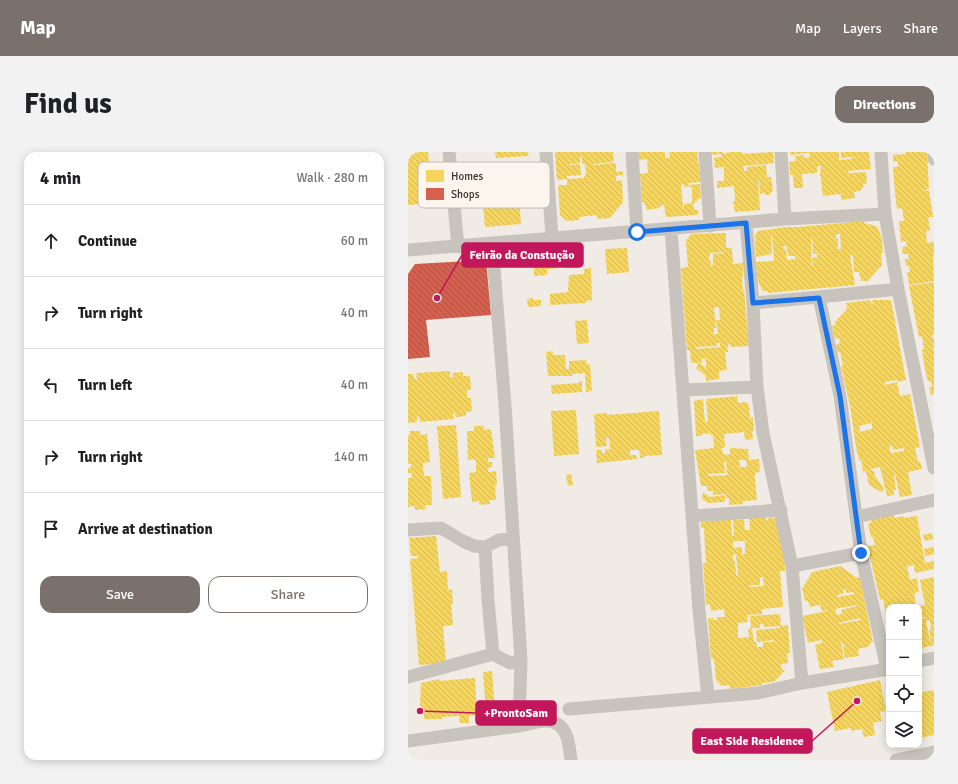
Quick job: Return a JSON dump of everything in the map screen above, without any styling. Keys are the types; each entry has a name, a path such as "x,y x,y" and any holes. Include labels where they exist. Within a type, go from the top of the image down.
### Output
{"street":[{"path":"449,152 450,162"},
{"path":"546,152 547,162"},
{"path":"632,152 637,232"},
{"path":"704,152 710,226"},
{"path":"781,152 785,219"},
{"path":"881,152 885,214 898,289 933,462"},
{"path":"934,152 934,159"},
{"path":"454,208 458,247"},
{"path":"550,208 552,237"},
{"path":"408,250 785,219 885,214"},
{"path":"746,223 753,303 757,387 763,433 792,566 802,683"},
{"path":"671,229 699,610 708,697"},
{"path":"492,243 499,321 521,660 519,726"},
{"path":"753,303 819,298 898,289"},
{"path":"819,298 840,396 861,553 886,660"},
{"path":"683,390 757,387"},
{"path":"856,517 934,500"},
{"path":"692,516 781,510"},
{"path":"408,530 441,528 474,546 485,547 499,540 513,539"},
{"path":"485,547 493,654"},
{"path":"792,566 861,553"},
{"path":"408,677 493,654 510,663 521,660"},
{"path":"922,660 934,658"},
{"path":"569,709 758,693 802,683 886,669"},
{"path":"408,741 548,721 560,725 568,737 571,760"},
{"path":"896,760 910,759 934,752"}],"building: Homes":[{"path":"408,152 428,152 429,162 418,162 418,204 408,205"},
{"path":"495,152 528,152 529,156 496,158"},
{"path":"555,152 613,152 614,162 593,164 616,163 616,172 623,171 623,175 616,176 616,181 622,180 623,202 610,218 597,219 597,215 579,217 579,220 567,221 560,215 558,185 567,185 567,179 557,180","holes":["582,156 582,164 585,164 586,175 584,178 567,179 567,176 581,175 580,164 570,164 580,163 580,157"]},
{"path":"638,152 665,152 665,158 670,158 669,152 697,152 701,182 688,183 689,186 684,187 684,184 681,184 684,208 684,204 692,203 692,187 690,188 689,185 700,184 701,197 693,204 694,210 699,210 697,215 666,217 664,205 660,206 660,208 646,210 645,203 642,202 640,174 648,173 647,159 639,160"},
{"path":"711,152 723,152 723,154 730,152 742,152 742,154 773,152 774,163 757,165 756,160 756,165 743,166 744,171 747,171 747,167 766,165 767,177 771,177 773,190 769,195 765,195 765,193 760,194 759,180 758,181 760,210 735,212 733,201 735,201 734,186 717,188 717,181 724,181 724,167 715,168 714,158 722,157 721,154 712,155"},
{"path":"790,152 839,152 839,160 852,159 852,157 841,158 841,152 869,152 871,169 848,171 849,174 866,172 867,183 863,184 860,191 854,192 855,198 841,200 841,194 823,196 820,173 821,166 817,166 817,173 802,174 803,188 794,188 793,175 790,175 789,162 796,161 795,156 803,155 804,158 810,157 809,153 790,155"},
{"path":"906,152 927,152 929,189 925,191 929,191 933,217 928,217 930,230 926,231 927,243 934,242 934,281 910,285 907,272 910,272 909,266 906,266 905,259 909,259 908,254 903,254 902,247 907,246 906,241 901,242 899,221 904,221 902,208 897,209 893,167 898,167 898,161 893,162 893,155 906,154"},
{"path":"483,208 520,208 521,224 485,227"},
{"path":"864,221 864,223 876,226 882,239 882,265 868,281 861,281 859,272 854,272 853,255 850,255 855,285 768,293 768,291 763,291 757,278 756,262 774,261 772,234 772,254 756,257 755,235 758,231 785,227","holes":["836,234 840,234 841,249 838,249 838,239 836,239","811,237 813,254 817,253 817,257 812,258 812,266","783,246 786,246 788,256 795,256 796,259 787,260 786,249 784,249"]},
{"path":"726,233 726,248 732,248 733,264 743,263 743,291 744,290 749,346 731,347 730,344 728,344 728,352 725,352 727,370 719,371 719,379 706,381 706,376 696,368 699,363 691,363 690,350 687,350 681,268 688,267 686,241 691,234","holes":["724,252 713,254 713,265 711,266 711,261 709,261 710,253","714,307 719,307 720,320 716,320 718,334 714,334 714,328 716,328","717,343 720,343 720,347 696,349 695,347 717,346","701,359 706,359 706,370 705,367 699,363 702,363"]},
{"path":"627,248 629,272 607,274 605,249"},
{"path":"562,250 562,264 553,264 553,269 547,269 547,275 534,276 534,266 530,266 530,257 534,257 534,251"},
{"path":"591,268 592,300 586,301 586,303 550,305 550,294 568,292 569,275 584,274 584,269"},
{"path":"934,282 934,334 932,335 932,338 934,338 934,394 931,395 929,387 932,387 931,381 928,381 925,370 922,350 924,349 922,336 919,337 909,286"},
{"path":"533,298 533,300 541,300 541,306 528,307 527,299"},
{"path":"870,300 872,305 872,300 891,300 906,380 898,382 898,380 885,382 885,385 897,382 900,396 910,394 920,447 915,448 918,462 920,461 922,469 908,472 912,495 900,497 895,474 896,490 893,490 894,495 887,496 880,467 871,469 874,471 875,476 883,487 884,490 881,492 869,485 866,471 863,472 861,460 859,460 856,447 850,406 841,366 843,366 840,352 838,353 836,345 840,343 839,338 835,339 832,326 836,325 835,322 847,309 846,303","holes":["872,423 872,429 860,432 859,426","889,446 892,446 893,450 904,448 904,451 891,453"]},
{"path":"587,320 589,343 577,344 575,321"},
{"path":"553,351 553,355 565,355 566,369 569,369 569,361 586,360 587,364 590,364 592,391 586,392 585,373 572,374 572,376 548,376 546,352"},
{"path":"450,371 450,377 453,377 452,373 463,372 463,376 470,376 471,390 467,390 467,398 471,398 472,411 466,412 466,416 456,417 455,413 453,413 454,419 420,422 419,416 417,417 417,422 408,423 408,374 414,374 414,379 417,379 416,373"},
{"path":"579,381 582,381 582,392 552,394 551,385 579,383"},
{"path":"737,396 738,403 746,402 749,405 750,418 753,418 753,439 745,440 744,432 724,434 725,448 722,448 723,454 729,455 730,448 748,449 749,460 759,459 760,472 755,473 754,477 757,500 743,501 743,504 729,505 729,498 726,498 726,494 713,495 713,491 708,491 707,486 701,486 695,450 714,448 713,435 710,435 710,433 702,434 702,436 696,436 694,401 703,399 705,422 708,421 706,399","holes":["739,460 746,460 747,467 740,467","724,461 726,461 727,475 708,476 708,474 725,473"]},
{"path":"576,410 579,454 554,456 551,411"},
{"path":"659,411 662,455 644,456 645,458 640,458 639,450 630,450 630,455 636,455 637,459 597,463 596,450 602,450 602,453 605,453 605,449 610,449 609,438 606,438 607,446 596,447 594,414 607,413 607,415"},
{"path":"456,425 461,497 443,499 437,426"},
{"path":"474,426 484,426 484,430 491,429 495,458 488,458 488,462 492,462 492,467 488,468 488,472 496,471 497,485 495,485 496,500 489,500 490,504 479,505 479,501 472,502 469,473 476,472 476,463 475,459 468,460 467,431 474,431"},
{"path":"410,431 420,431 420,435 427,434 430,462 423,463 423,467 424,476 431,476 432,505 425,505 426,509 415,510 415,506 408,507 408,478 412,478 412,473 408,473 408,468 411,468 411,464 408,464 408,436 410,435"},
{"path":"571,474 573,485 568,486 566,475"},
{"path":"703,492 710,497 725,495 725,502 708,503 702,499"},
{"path":"893,513 894,518 917,516 925,563 934,561 934,569 915,573 914,565 907,566 910,580 917,578 919,592 914,593 916,604 886,604 886,613 883,599 880,600 868,548 868,546 875,545 868,525 875,517"},
{"path":"749,516 766,517 766,521 771,516 783,525 785,571 780,571 783,607 762,609 762,614 747,615 748,622 738,623 738,638 749,637 748,629 751,628 750,616 780,614 781,626 788,625 790,653 787,653 788,663 781,664 782,670 785,670 774,682 730,689 730,685 721,686 716,680 714,659 711,659 708,618 717,620 717,617 725,617 724,609 711,611 710,604 706,605 703,563 706,563 704,528 701,528 701,523 731,519 732,536 734,536 733,520 744,519 745,530 750,530","holes":["733,541 745,541 745,554 742,554 742,547 733,548","735,554 738,575 736,575 735,561 733,561 733,555","760,577 763,577 764,586 750,587 750,585 760,585","760,624 763,624 764,627 780,626 780,628 756,630 757,642 774,640 774,642 763,642 763,647 757,647 756,642 754,642 752,628 760,628"]},
{"path":"932,533 933,539 925,541 923,535"},
{"path":"436,536 440,572 447,571 448,590 452,589 453,604 451,604 453,625 443,626 446,663 419,665 410,559 418,558 418,556 411,556 409,538"},
{"path":"934,547 934,554 925,556 924,549"},
{"path":"840,566 857,578 860,577 873,642 871,642 868,647 858,649 859,656 845,658 843,646 845,645 842,644 841,641 844,659 832,661 834,667 820,669 815,645 822,643 821,640 808,643 802,616 828,611 822,611 820,605 810,607 808,601 805,601 802,589 812,572","holes":["846,589 846,593 854,592 854,594 838,597 837,595 844,593 843,590","857,605 841,610 842,614 837,615 835,609","860,618 861,620 839,624 838,623"]},
{"path":"934,577 934,645 922,648 922,619 925,617 922,618 922,606 925,605 920,580","holes":["930,620 931,629 929,630 931,640 930,641 926,621"]},
{"path":"492,671 496,723 487,724 483,672"},
{"path":"475,678 477,715 469,716 469,723 460,723 459,716 442,717 442,719 424,719 420,704 421,683 439,679 439,681"},
{"path":"880,680 886,711 880,712 882,721 873,723 875,735 864,737 862,729 851,731 851,728 835,731 827,692"},
{"path":"934,690 934,735 922,737 922,712 922,692"}],"building: Shops":[{"path":"486,260 491,315 426,320 430,357 408,359 408,274 415,264"}],"place":[{"name":"Feirão da Constução","path":"437,298"},
{"name":"East Side Residence","path":"857,701"},
{"name":"+ProntoSam","path":"420,711"}],"route":[{"path":"637,232 746,223 753,303 819,298 840,396 861,553"}]}
